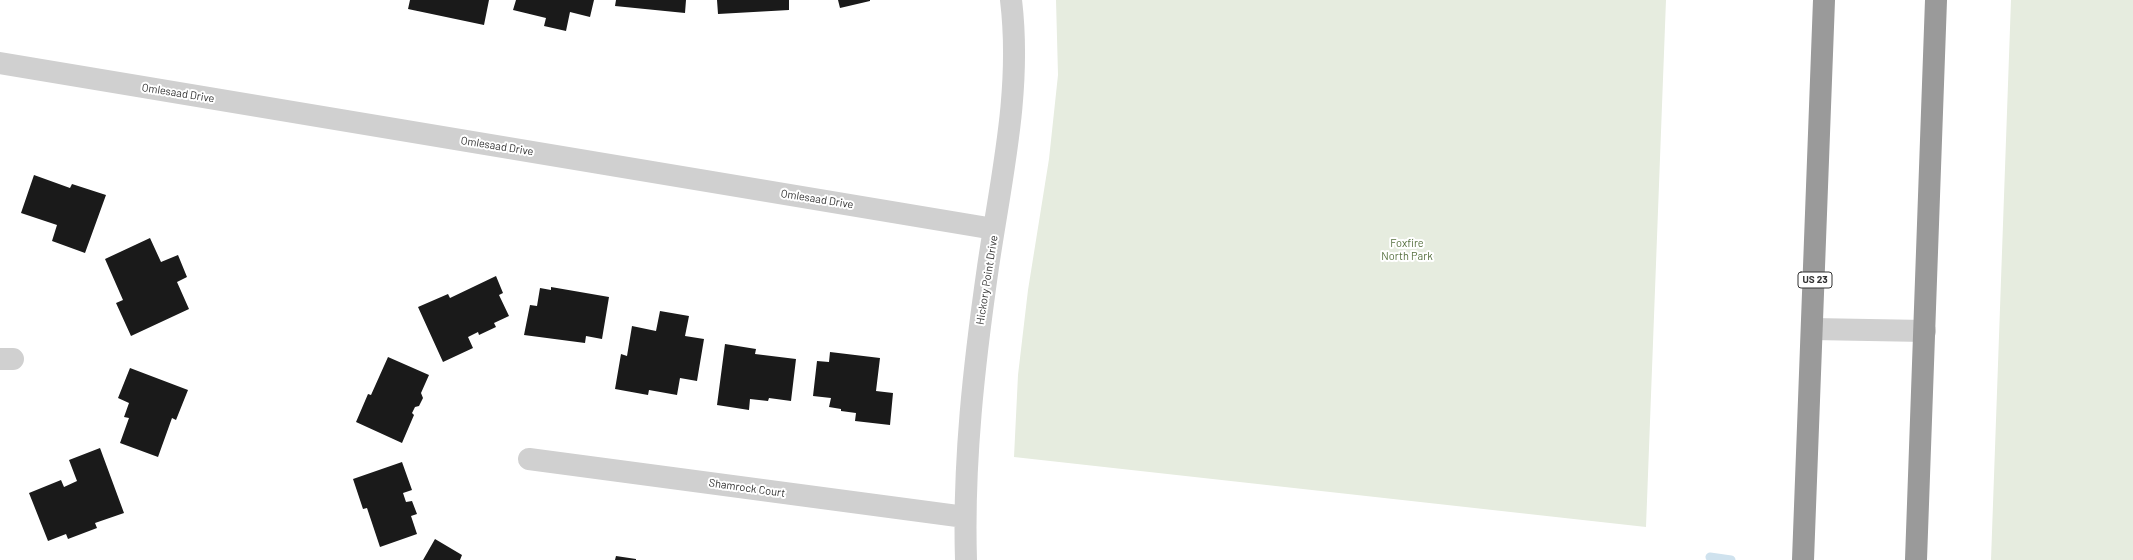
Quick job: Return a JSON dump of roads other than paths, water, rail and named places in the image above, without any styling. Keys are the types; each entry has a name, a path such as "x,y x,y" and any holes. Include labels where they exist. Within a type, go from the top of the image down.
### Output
{"highway":[{"name":"US 23","path":"1803,560 1813,328 1824,0"},
{"path":"1916,560 1936,0"}],"street":[{"name":"Hickory Point Drive","path":"966,560 965,517 968,444 976,358 1014,96 1014,47 1011,0"},
{"name":"Omlesaad Drive","path":"0,63 994,229"},
{"path":"1813,328 1925,331"},
{"name":"Shamrock Court","path":"529,459 965,517"}],"waterway":[{"path":"1710,557 1731,560"}],"park label":[{"name":"Foxfire North Park","path":"1407,249"}]}
